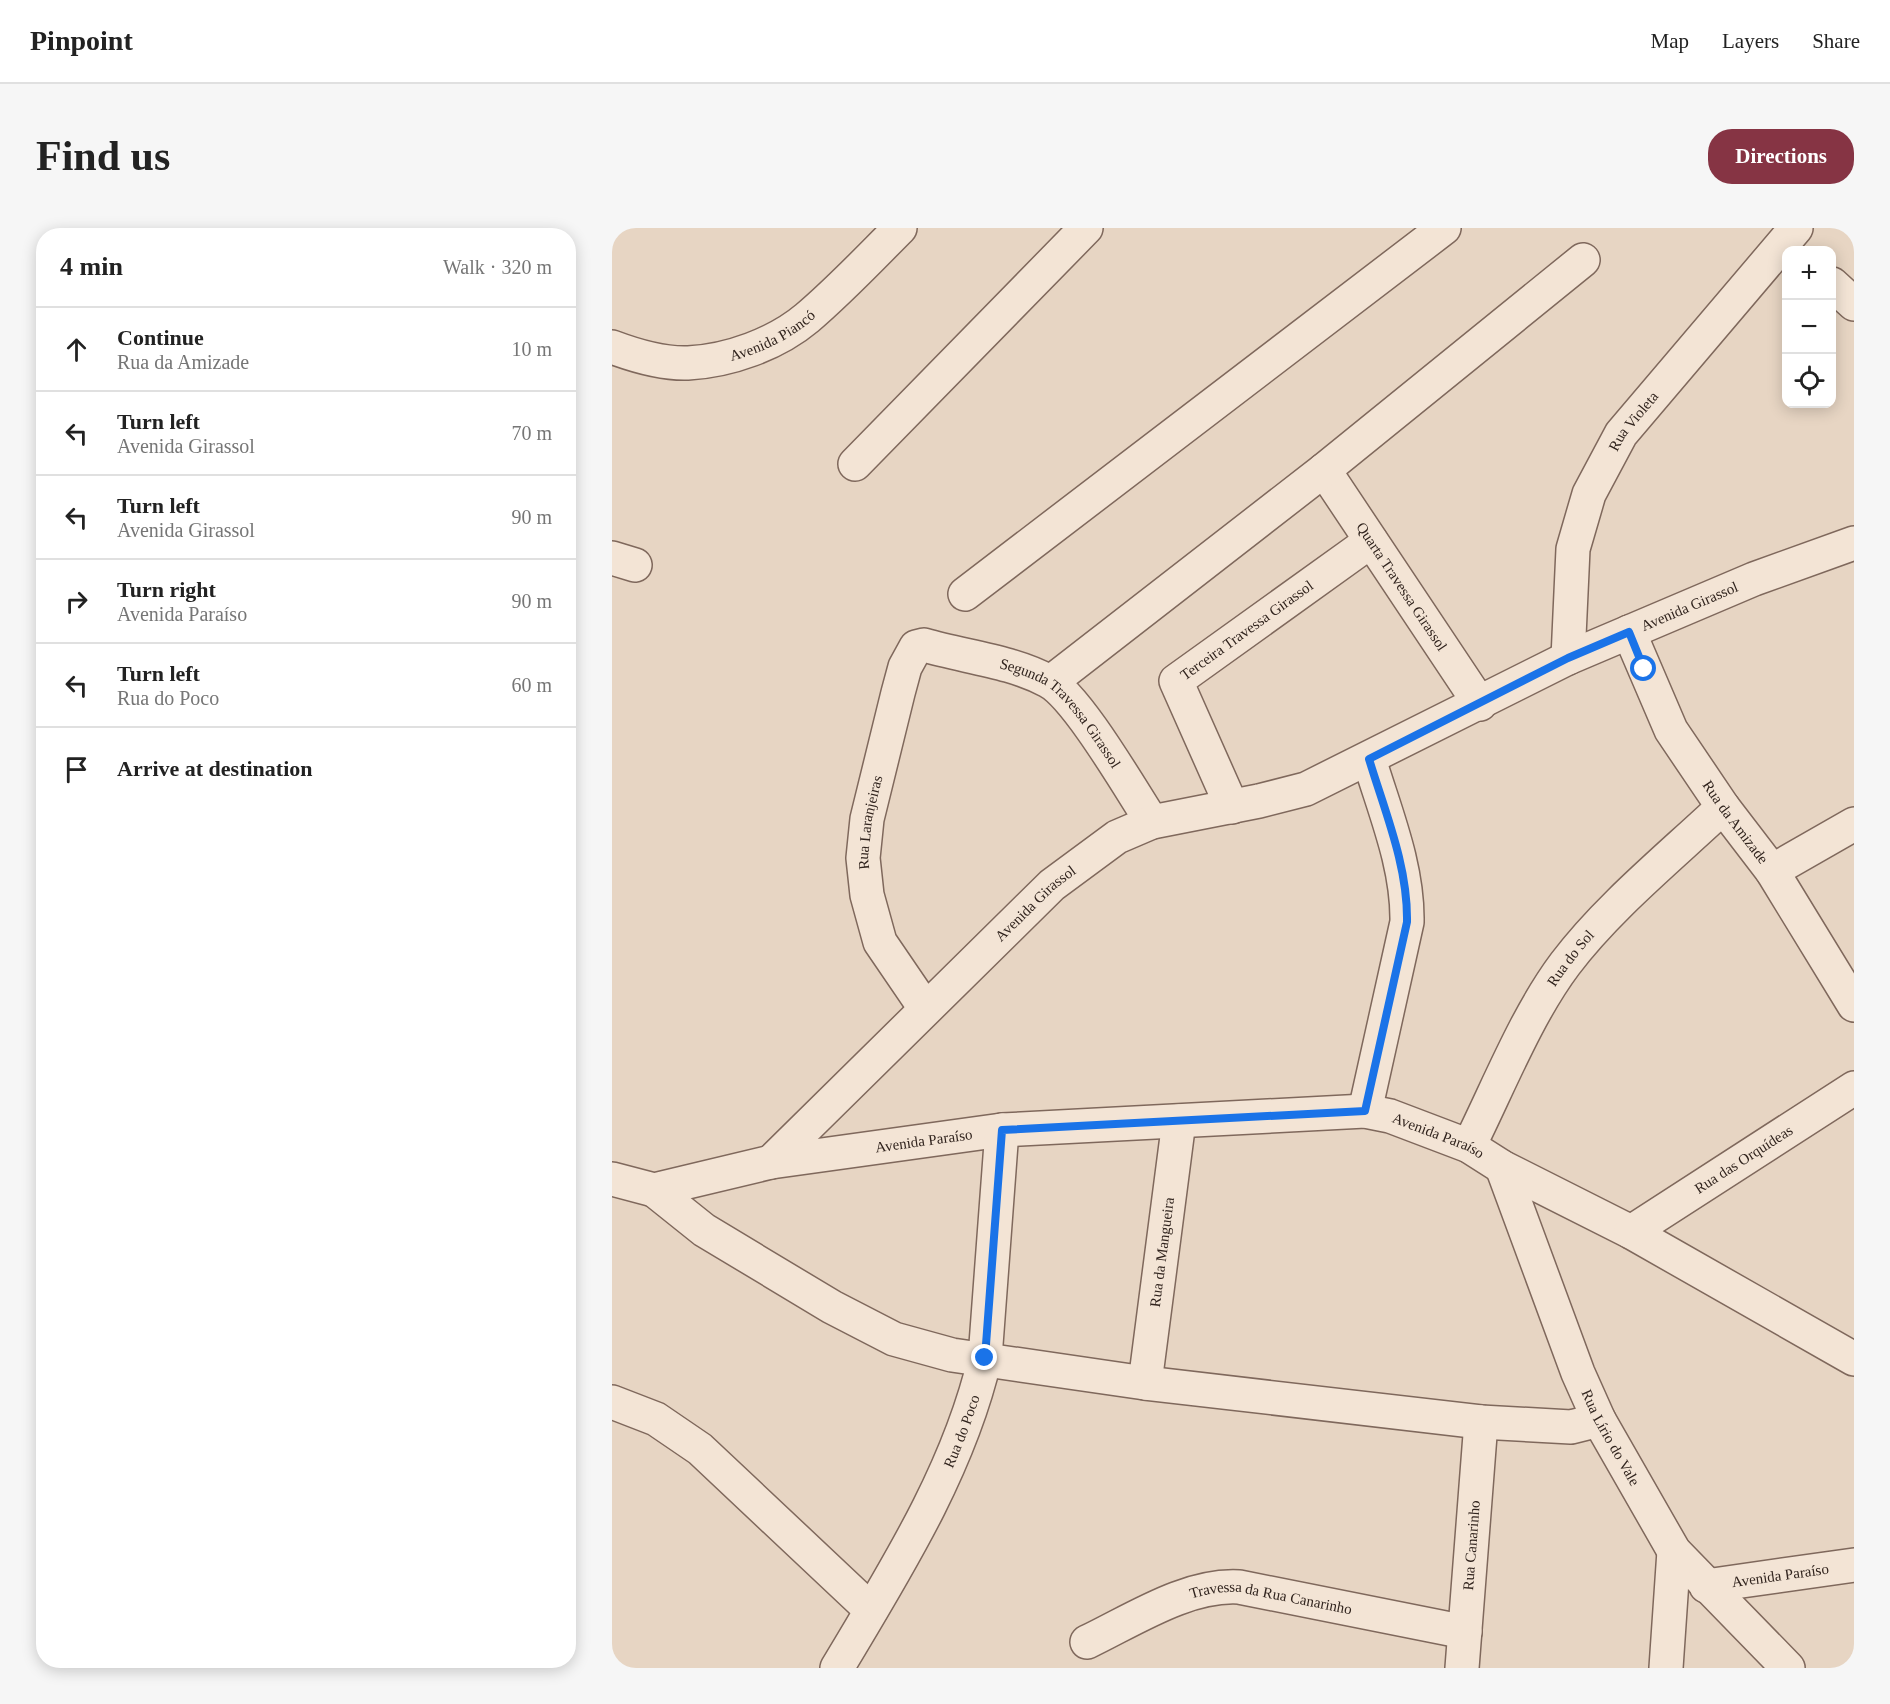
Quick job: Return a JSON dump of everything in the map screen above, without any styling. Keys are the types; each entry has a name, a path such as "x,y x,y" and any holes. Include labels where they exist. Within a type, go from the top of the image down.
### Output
{"street":[{"name":"Avenida Piancó","path":"612,347 639,357 687,363 711,360 764,344 806,319 900,228"},
{"path":"855,464 1086,228"},
{"path":"965,594 1444,228"},
{"name":"Rua Violeta","path":"1568,658 1573,549 1589,494 1621,434 1792,240"},
{"path":"1051,682 1324,470 1583,260"},
{"path":"1836,288 1854,304"},
{"name":"Quarta Travessa Girassol","path":"1324,470 1479,704"},
{"name":"Terceira Travessa Girassol","path":"1232,807 1176,681 1371,541"},
{"name":"Avenida Girassol","path":"771,1162 1052,885 1117,837 1152,822 1232,807 1306,789 1568,658 1754,579 1854,543"},
{"name":"Rua da Amizade","path":"1629,632 1671,730 1723,807 1772,871 1854,1005"},
{"name":"Rua Laranjeiras","path":"925,1008 880,942 867,895 863,858 867,819 905,667 916,647 924,645 935,648"},
{"name":"Segunda Travessa Girassol","path":"935,648 1027,671 1051,682 1076,707 1152,822"},
{"path":"1365,1111 1407,922 1408,898 1397,849 1369,759"},
{"name":"Rua do Sol","path":"1470,1146 1540,1003 1563,967 1585,939 1723,807"},
{"path":"1772,871 1854,824"},
{"name":"Rua das Orquídeas","path":"1631,1232 1854,1088"},
{"name":"Avenida Paraíso","path":"654,1190 771,1162 1002,1130 1365,1111 1390,1116 1470,1146 1502,1167 1631,1232 1854,1359"},
{"name":"Rua da Mangueira","path":"1145,1383 1179,1121"},
{"name":"Rua do Poco","path":"837,1668 911,1542 945,1469 979,1385 985,1358 1002,1130"},
{"name":"Rua Lírio do Vale","path":"1502,1167 1578,1373 1599,1420 1674,1551 1788,1668"},
{"name":"Avenida Paraíso","path":"612,1179 654,1190 704,1230 832,1306 884,1333 952,1355 1145,1383 1480,1422 1571,1427 1599,1420"},
{"path":"612,1402 656,1419 700,1449 871,1610"},
{"name":"Rua Canarinho","path":"1462,1668 1480,1422"},
{"path":"1665,1668 1674,1551"},
{"name":"Avenida Paraíso","path":"1706,1586 1854,1565"},
{"name":"Travessa da Rua Canarinho","path":"1087,1642 1192,1593 1221,1586 1239,1587 1466,1632"}],"route":[{"path":"985,1358 1002,1130 1365,1111 1407,922 1408,898 1397,849 1369,759 1568,658 1629,632 1644,669"}]}
